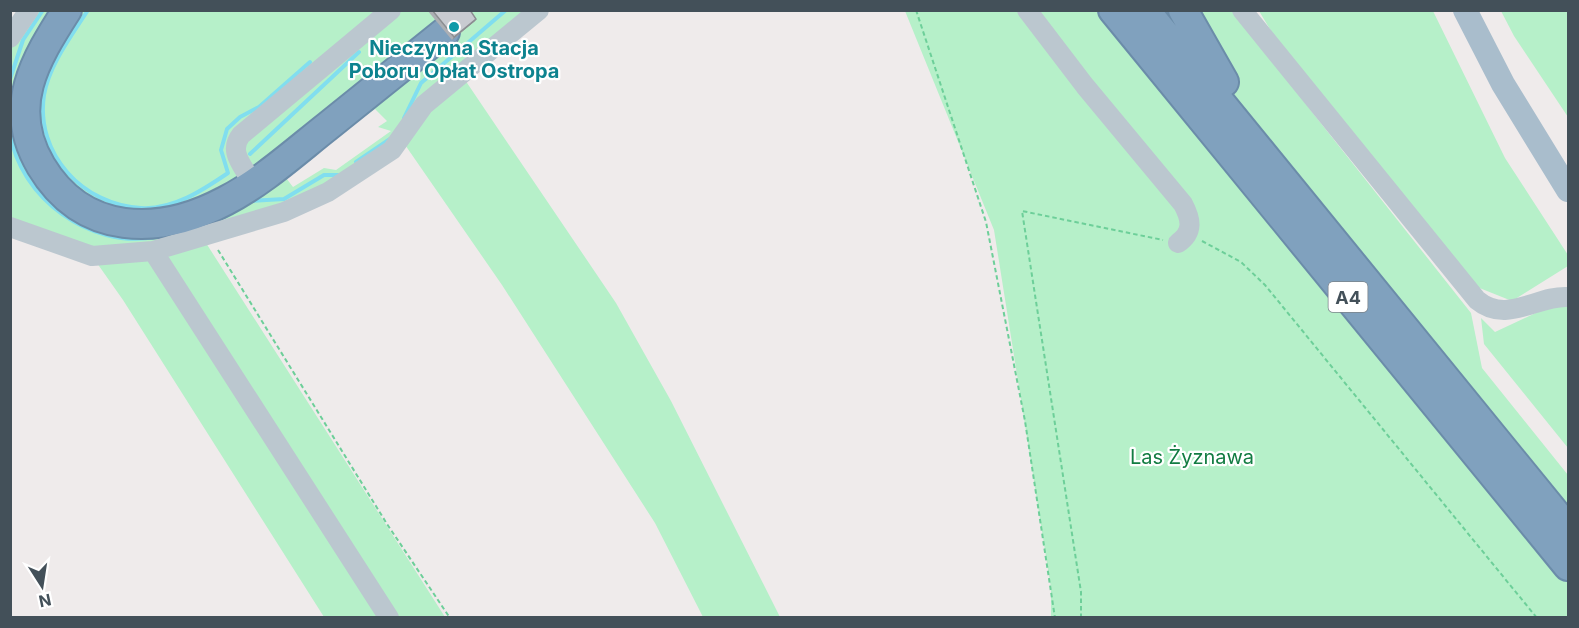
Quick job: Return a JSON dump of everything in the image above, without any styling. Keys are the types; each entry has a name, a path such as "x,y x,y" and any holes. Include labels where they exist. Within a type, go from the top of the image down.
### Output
{"highway":[{"path":"67,10 39,55 27,86 28,133 47,175 69,199 95,216 111,221 143,225 202,224 225,201 268,172 440,26 248,174 202,224"},
{"path":"1183,10 1207,56 1248,118 1283,179"},
{"name":"A4","path":"1123,15 1283,179 1569,529"},
{"name":"A4","path":"1123,15 1569,566"}],"main road":[{"path":"1466,10 1526,125 1569,190"}],"lane":[{"path":"10,38 29,10"},
{"path":"248,174 235,152 235,144 241,135 391,10"},
{"path":"10,227 92,256 153,251 202,224 284,212 328,192 373,165 392,150 424,105 539,10"},
{"path":"1028,10 1085,86 1172,188 1190,218 1184,236"},
{"path":"1242,10 1477,300 1484,306 1500,311 1518,310 1557,296 1569,297"},
{"path":"153,251 389,618"}],"path":[{"path":"916,10 986,222 1025,421 1055,618"},
{"path":"1081,618 1081,592 1022,211 1184,236 1203,242 1241,262 1265,285 1537,618"},
{"path":"202,224 387,524 450,618"}],"green space":[{"path":"29,11 539,11 461,74 616,303 671,401 780,617 703,617 655,523 502,285 401,139 392,150 206,243 445,617 324,617 123,300 92,256 11,227 11,38","holes":["375,109 387,121 378,127 391,131 336,170 324,168 293,187 283,174"]},
{"name":"Las Żyznawa","path":"905,11 1238,11 1312,112 1471,313 1482,368 1568,475 1568,617 1051,617 1051,588 994,230"},
{"path":"1259,11 1433,11 1505,158 1568,255 1568,266 1512,301 1477,287 1276,39"},
{"path":"1501,11 1568,11 1568,117 1514,36"},
{"path":"1561,301 1568,304 1568,448 1484,344 1481,318 1495,332"}],"building":[{"name":"Nieczynna Stacja Poboru Opłat Ostropa","path":"432,10 470,10 476,19 454,37"}],"waterway":[{"path":"10,79 23,40 43,10"},
{"path":"88,10 51,73 44,95 43,117 47,137 55,156 67,172 82,186 120,205 141,208 165,206 187,198 228,173 221,150 227,129 240,117 259,107 310,62"},
{"path":"404,118 421,83 506,10"},
{"path":"250,154 359,52"},
{"path":"10,133 16,157 28,178 43,198 62,214 83,227 106,235 131,239 155,237"},
{"path":"356,162 390,139"},
{"path":"251,201 284,199 324,175 338,175"}],"place":[{"name":"Nieczynna Stacja Poboru Opłat Ostropa","path":"454,27"}]}
